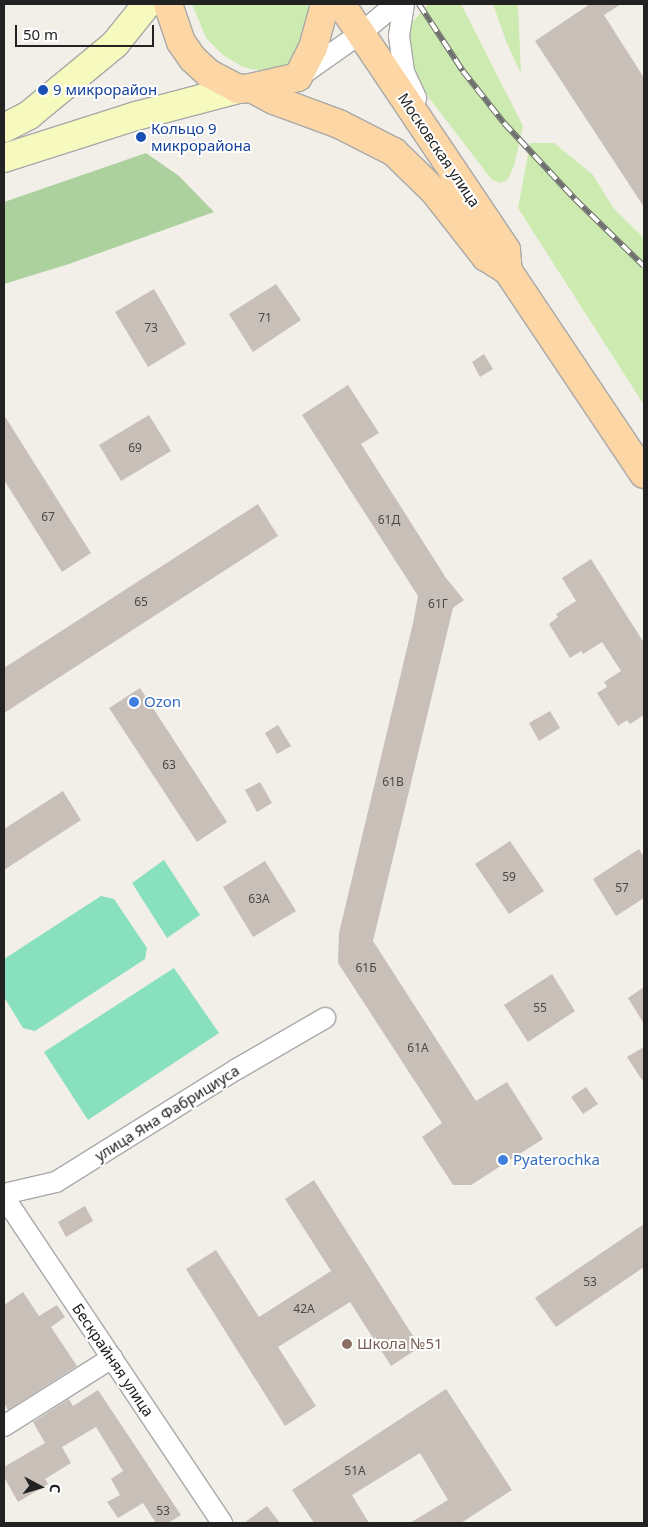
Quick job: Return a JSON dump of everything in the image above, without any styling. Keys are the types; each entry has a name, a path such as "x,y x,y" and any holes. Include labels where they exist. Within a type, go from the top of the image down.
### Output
{"main road":[{"path":"4,128 30,115 115,44 147,4"},
{"name":"Московская улица","path":"168,4 181,42 208,73 340,124 394,152 435,192 486,257 508,271 644,474"},
{"path":"4,158 136,116 244,88 298,77 313,48 325,4"},
{"name":"Московская улица","path":"341,4 506,250 508,271"}],"street":[{"path":"298,77 361,33 396,4"},
{"path":"404,4 400,36 404,72 442,154"},
{"name":"улица Яна Фабрициуса","path":"4,1195 56,1182 237,1069 325,1018"},
{"name":"Бескрайняя улица","path":"4,1195 112,1358 214,1520"},
{"path":"4,1426 112,1358"}],"green space":[{"path":"192,4 307,4 309,11 308,32 293,61 279,69 262,71 243,67 223,55 206,38"},
{"path":"428,4 461,4 523,126 514,166 508,179 501,183 492,180 423,90 414,72 409,36 410,25"},
{"path":"493,4 518,4 521,74 506,41"},
{"path":"530,143 554,143 593,175 614,209 644,238 644,405 518,208"},
{"path":"146,153 179,176 214,212 69,264 4,284 4,202"},
{"path":"164,860 200,915 167,938 132,883"},
{"path":"101,896 114,899 147,948 145,959 35,1031 23,1028 4,997 4,959"},
{"path":"174,968 219,1033 88,1120 44,1052"}],"building":[{"path":"590,4 621,4 604,15 644,78 644,207 535,41"},
{"path":"276,284 301,320 253,352 229,314"},
{"path":"154,289 186,344 148,367 115,312"},
{"path":"484,354 493,369 480,377 472,362"},
{"path":"348,385 379,433 361,444 446,578 464,600 453,608 373,941 476,1101 507,1082 543,1139 471,1185 453,1185 422,1137 442,1123 338,963 339,933 418,596 302,415"},
{"path":"4,415 91,553 62,572 4,480"},
{"path":"149,415 171,451 121,481 99,445"},
{"path":"258,504 278,536 4,713 4,668"},
{"path":"591,559 644,643 644,715 630,724 627,720 618,726 597,693 607,687 604,682 621,671 602,642 583,654 581,651 570,658 549,624 558,617 556,614 576,601 562,578"},
{"path":"140,688 227,822 197,842 109,708"},
{"path":"550,711 560,728 539,741 529,723"},
{"path":"278,725 291,746 277,754 265,733"},
{"path":"260,782 272,803 257,812 245,790"},
{"path":"63,791 81,820 4,870 4,829"},
{"path":"510,841 544,891 509,914 475,864"},
{"path":"639,849 644,857 644,898 616,916 593,879"},
{"path":"265,861 296,911 253,937 223,887"},
{"path":"552,974 575,1011 528,1042 504,1005"},
{"path":"644,987 644,1024 628,998"},
{"path":"644,1047 644,1083 627,1057"},
{"path":"586,1087 598,1104 583,1114 571,1097"},
{"path":"314,1180 420,1347 391,1366 350,1302 278,1347 316,1406 285,1426 186,1269 216,1250 259,1317 331,1271 285,1199"},
{"path":"85,1206 93,1221 66,1237 58,1222"},
{"path":"644,1224 644,1267 556,1327 535,1298"},
{"path":"23,1292 39,1316 57,1305 65,1317 51,1327 77,1366 8,1410 4,1403 4,1305"},
{"path":"446,1389 512,1490 461,1523 410,1523 448,1500 420,1453 352,1495 369,1523 314,1523 292,1490"},
{"path":"98,1390 181,1515 168,1523 156,1523 143,1503 118,1518 107,1502 120,1495 111,1479 123,1471 96,1427 62,1447 71,1463 45,1479 48,1484 18,1502 4,1477 4,1467 45,1443 33,1422 69,1399 73,1406"},
{"path":"267,1506 280,1523 244,1523"}],"railway":[{"path":"419,4 463,71 504,123 575,199 644,266"}],"place":[{"name":"9 микрорайон","path":"43,90"},
{"name":"Кольцо 9 микрорайона","path":"141,137"},
{"name":"Ozon","path":"134,702"},
{"name":"Pyaterochka","path":"503,1160"},
{"name":"Школа №51","path":"347,1344"}]}
